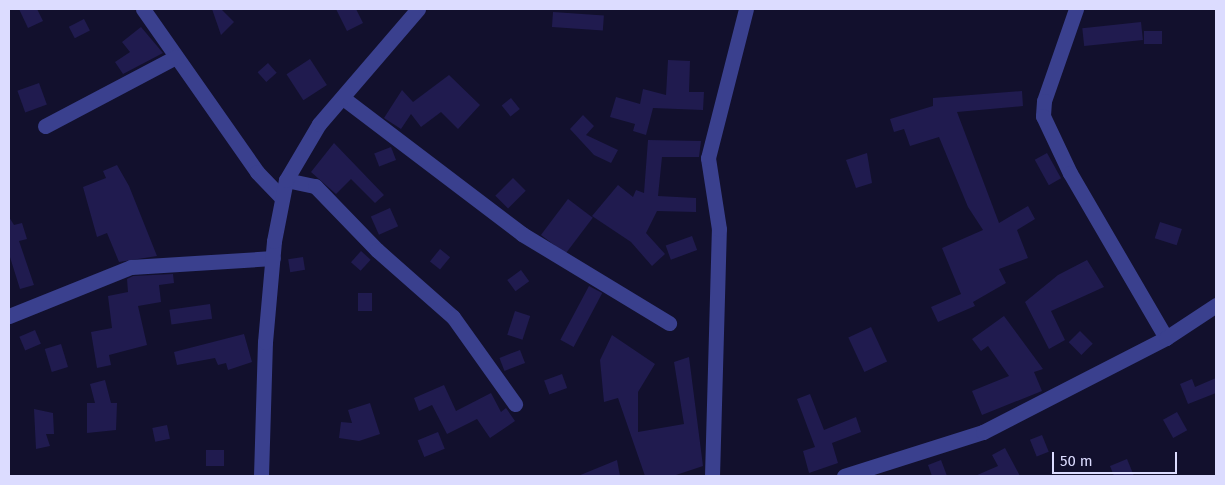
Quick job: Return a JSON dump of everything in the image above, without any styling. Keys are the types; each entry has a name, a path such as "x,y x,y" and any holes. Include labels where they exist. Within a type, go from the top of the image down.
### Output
{"street":[{"path":"143,9 257,172 281,197"},
{"path":"261,476 273,258 281,197 286,180 319,124 418,9"},
{"path":"712,476 719,228 708,158 746,9"},
{"path":"1076,9 1044,101 1044,116 1070,173 1166,338"},
{"path":"45,126 176,57"},
{"path":"343,98 522,234 669,323"},
{"path":"286,180 315,186 376,250 454,317 515,404"},
{"path":"9,316 131,267 273,258"},
{"path":"852,475 983,432 1166,338 1216,305"}],"building":[{"path":"19,9 37,9 43,21 28,28"},
{"path":"212,9 221,9 234,22 221,35"},
{"path":"336,9 356,9 363,23 347,31"},
{"path":"553,12 604,16 603,31 552,27"},
{"path":"84,19 90,31 75,38 69,27"},
{"path":"1141,22 1143,40 1084,46 1082,28"},
{"path":"141,27 163,53 123,74 115,62 130,52 122,42"},
{"path":"1144,31 1162,31 1162,44 1144,44"},
{"path":"310,59 327,85 303,100 287,74"},
{"path":"668,60 690,61 689,92 704,92 703,110 653,108 646,135 633,131 635,124 610,117 616,97 640,104 643,89 666,95"},
{"path":"268,63 277,73 266,82 258,72"},
{"path":"449,75 480,105 458,129 441,112 421,127 411,114 401,129 384,118 402,90 413,102"},
{"path":"39,83 47,105 25,112 17,91"},
{"path":"1022,91 1023,106 957,112 999,223 1028,206 1035,219 1017,230 1028,258 999,269 1006,283 973,302 975,306 938,322 931,307 961,294 942,248 983,230 968,207 939,137 910,146 904,129 894,132 890,119 933,106 933,98"},
{"path":"511,98 520,109 510,116 502,106"},
{"path":"583,115 594,126 586,135 618,150 611,163 594,155 570,129"},
{"path":"648,140 701,141 699,157 662,157 658,196 696,198 696,212 657,211 646,233 665,254 652,266 631,242 592,216 618,185 633,197 636,190 644,193"},
{"path":"334,143 384,195 375,203 351,179 336,194 311,172"},
{"path":"391,147 396,160 379,167 374,153"},
{"path":"867,153 872,183 856,188 846,160"},
{"path":"1047,153 1061,178 1049,185 1035,160"},
{"path":"117,165 129,186 157,256 119,262 107,233 97,237 83,187 106,178 103,171"},
{"path":"513,178 526,191 508,208 495,196"},
{"path":"568,199 593,218 566,254 541,235"},
{"path":"390,208 398,226 379,235 371,217"},
{"path":"9,217 14,225 22,223 27,239 19,241 34,285 20,289 9,254"},
{"path":"1160,222 1182,229 1177,245 1155,238"},
{"path":"692,236 697,250 671,260 666,246"},
{"path":"440,249 450,257 440,270 430,261"},
{"path":"361,251 371,260 361,271 351,262"},
{"path":"303,257 305,270 290,272 288,259"},
{"path":"1087,260 1104,287 1051,311 1065,340 1049,349 1025,302 1058,275"},
{"path":"521,270 529,281 515,291 507,280"},
{"path":"173,274 174,283 159,285 161,302 138,306 147,345 109,355 111,365 97,368 91,332 112,328 108,296 128,292 127,279 133,276"},
{"path":"589,286 602,293 574,347 560,340"},
{"path":"358,293 372,293 372,311 358,311"},
{"path":"210,304 212,319 171,325 169,310"},
{"path":"515,311 530,316 522,340 507,335"},
{"path":"1004,316 1043,369 1034,372 1042,391 982,415 972,391 1009,376 988,346 981,351 972,339"},
{"path":"871,327 887,361 864,372 848,338"},
{"path":"35,330 41,344 25,350 19,337"},
{"path":"1080,331 1093,344 1081,355 1069,342"},
{"path":"244,334 252,362 228,370 226,363 218,365 215,358 177,365 174,352"},
{"path":"612,335 655,364 638,392 638,432 684,424 674,362 689,357 703,466 673,476 645,476 618,398 604,402 600,360"},
{"path":"61,344 68,367 52,372 45,349"},
{"path":"520,350 525,363 504,371 499,358"},
{"path":"562,374 567,388 549,395 544,380"},
{"path":"1216,378 1216,393 1188,404 1180,384 1192,379 1195,387"},
{"path":"105,380 111,403 117,403 116,430 87,433 87,403 95,403 90,384"},
{"path":"444,385 456,411 491,393 501,412 506,408 515,421 490,438 477,419 447,434 432,405 419,411 414,398"},
{"path":"810,394 824,430 856,417 861,432 832,443 838,463 809,473 803,451 815,447 797,399"},
{"path":"370,403 380,434 359,441 339,438 341,422 352,423 348,410"},
{"path":"34,409 53,413 54,434 46,434 50,446 36,449"},
{"path":"1177,412 1187,430 1173,438 1163,420"},
{"path":"167,425 170,439 155,442 152,428"},
{"path":"438,432 445,449 424,457 418,440"},
{"path":"1042,435 1049,452 1037,457 1030,440"},
{"path":"1005,448 1020,476 975,476 998,466 992,455"},
{"path":"206,450 224,450 224,466 206,466"},
{"path":"1127,459 1134,476 1114,476 1110,466"},
{"path":"617,460 620,476 578,476"},
{"path":"941,460 947,476 932,476 928,465"}]}
